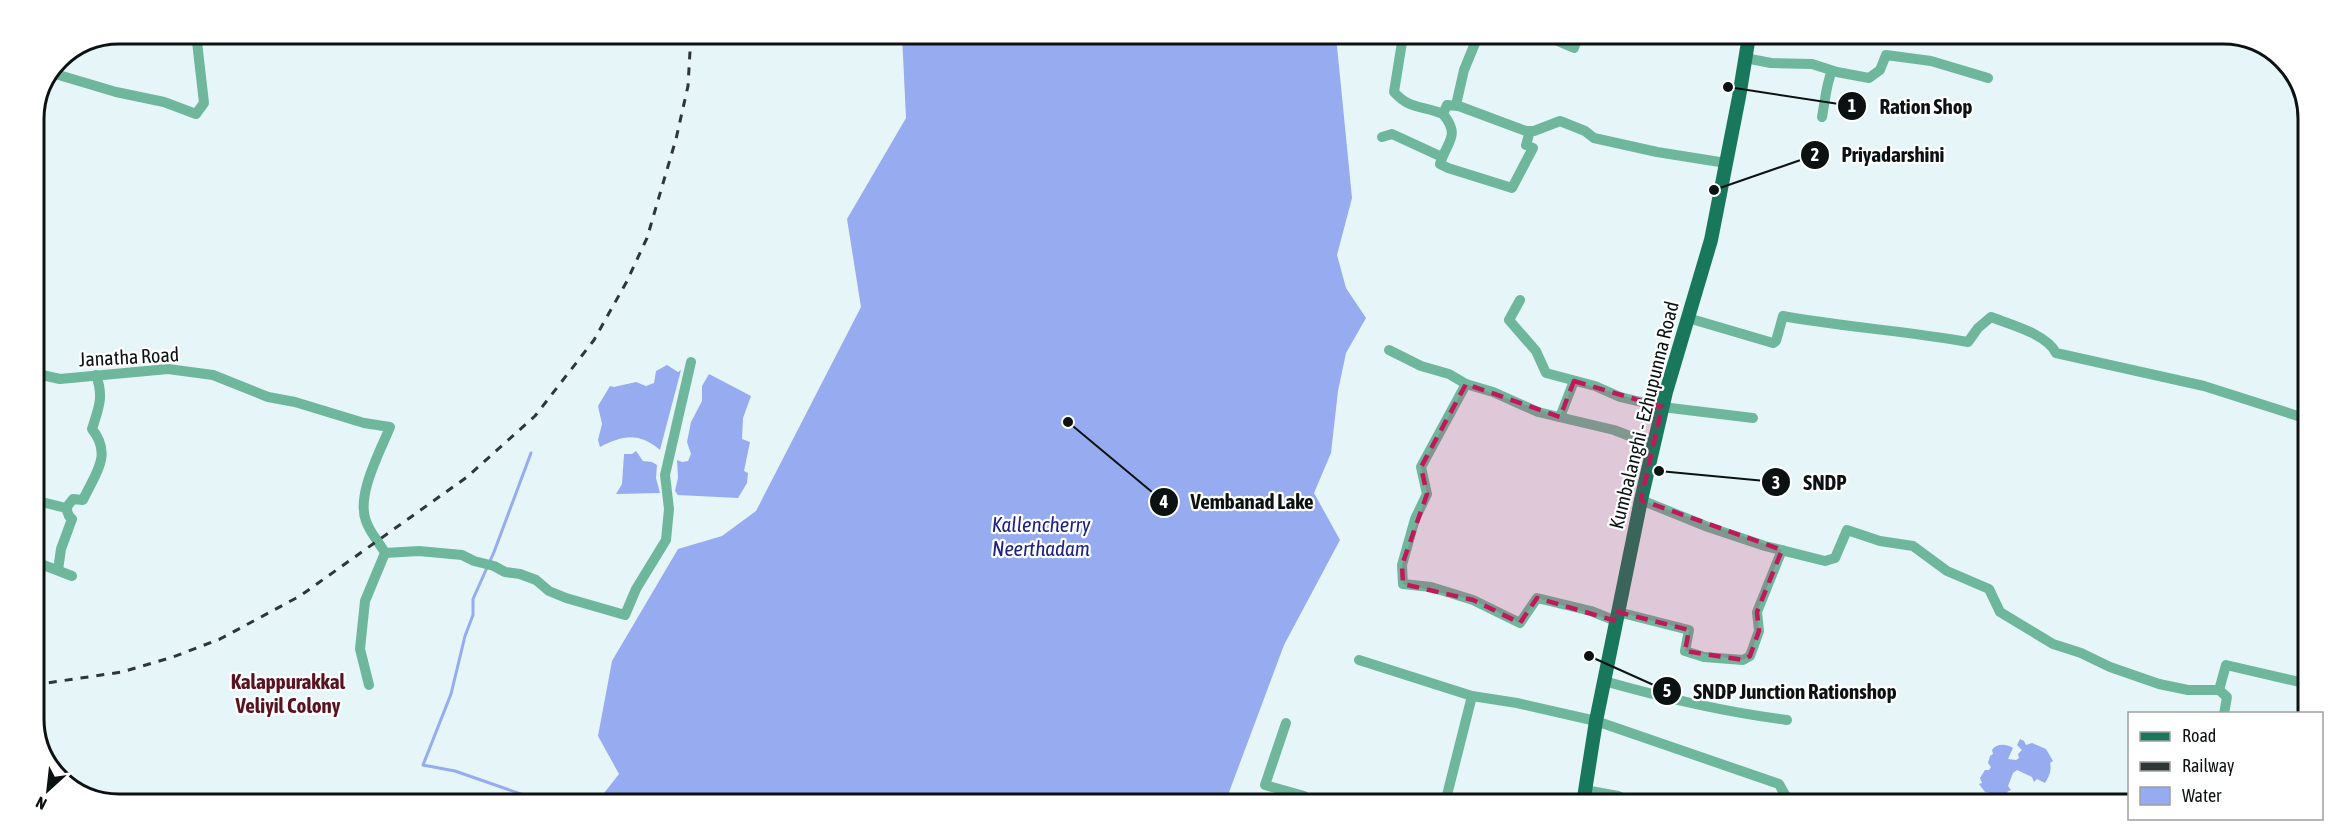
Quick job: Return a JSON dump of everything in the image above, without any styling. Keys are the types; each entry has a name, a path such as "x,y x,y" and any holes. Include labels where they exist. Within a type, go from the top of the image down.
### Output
{"main road":[{"name":"Kumbalanghi - Ezhupunna Road","path":"1584,794 1596,721 1641,500 1662,407 1711,240 1748,44"}],"street":[{"path":"58,74 116,92 164,102 196,114 204,103 197,44"},
{"path":"1402,44 1394,92 1403,102 1415,107 1427,107 1443,114 1453,131 1440,164 1512,188 1533,148 1526,145 1530,131"},
{"path":"1458,106 1456,105 1457,92 1475,44"},
{"path":"1745,58 1771,63 1812,64 1832,71 1869,78 1880,70 1886,55 1931,61 1988,78"},
{"path":"1822,117 1828,94 1828,79 1832,71"},
{"path":"1443,114 1447,105 1458,106 1530,131 1560,121 1585,131 1594,138 1657,152 1726,163"},
{"path":"1382,137 1392,134 1442,157"},
{"path":"1520,300 1509,320 1536,351 1546,373 1620,397 1662,407 1754,418"},
{"path":"1688,318 1773,343 1776,341 1783,316 1919,333 1968,342 1978,328 1991,317 2029,331 2053,346 2056,353 2204,386 2297,416"},
{"path":"1389,350 1421,366 1449,374 1466,384 1493,392 1538,412 1614,430 1653,445"},
{"path":"369,685 360,649 365,600 385,553 419,551 462,555 505,572 520,574 536,580 549,591 566,598 625,615 636,590 666,540 669,509 665,476 691,362"},
{"name":"Janatha Road","path":"44,375 60,379 168,369 213,375 268,397 295,402 364,423 390,427 363,496 365,518 374,539 385,553"},
{"path":"66,508 74,499 83,500 103,456 99,437 92,429 102,390 96,375"},
{"path":"1560,417 1574,381"},
{"path":"1466,384 1421,467 1427,494 1416,519 1402,565 1403,584 1431,587 1473,600 1520,623 1537,598 1617,617 1689,630 1685,651 1704,657 1743,660 1750,656 1759,631 1757,612 1782,550"},
{"path":"1641,500 1708,527 1825,561 1834,558 1847,530 1880,541 1913,546 1947,571 1989,589 2000,612 2053,644 2159,684 2188,690 2219,690 2227,697 2224,712"},
{"path":"44,502 66,508"},
{"path":"58,570 61,549 72,519 66,508"},
{"path":"44,565 72,576"},
{"path":"1359,660 1472,696 1517,703 1596,721 1779,784 1784,794"},
{"path":"2219,690 2226,664 2298,682"},
{"path":"1604,681 1676,701 1710,705 1741,714 1787,720"},
{"path":"1447,794 1472,696"},
{"path":"1286,723 1265,785 1297,794"}],"highlighted area":[{"path":"1574,381 1662,407 1641,500 1782,550 1757,612 1759,631 1750,656 1743,660 1685,651 1689,630 1618,612 1616,621 1537,598 1520,623 1473,600 1403,584 1402,565 1427,494 1421,467 1466,384 1560,417"}],"water":[{"name":"Kallencherry Neerthadam","path":"902,44 1337,44 1352,198 1337,255 1346,288 1366,318 1346,353 1338,391 1331,453 1314,493 1340,540 1284,645 1228,794 603,794 619,774 598,736 612,661 678,549 722,536 756,511 861,307 847,219 906,118"},
{"path":"667,365 678,372 681,370 660,450 645,440 631,437 600,447 598,440 602,424 598,406 610,386 636,382 646,386 654,383 656,371"},
{"path":"709,374 751,396 743,418 742,439 750,442 744,471 748,473 747,483 738,498 678,495 675,491 678,478 677,460 688,461 691,454 687,442 691,422 702,401 702,386"},
{"path":"636,451 643,461 657,465 656,478 660,493 616,494 622,484 624,454 632,454"},
{"path":"2020,739 2026,745 2032,743 2046,749 2053,761 2050,763 2049,776 2045,783 2037,779 2034,782 2032,777 2017,770 2013,773 2008,786 2011,790 2007,792 2008,794 1985,792 1979,784 1982,783 1980,778 1985,770 1991,767 1988,763 1993,754 1992,750 1999,745 2013,748 2008,759 2016,760 2022,750 2017,745"}],"waterway":[{"path":"521,794 455,771 423,765 451,694 465,636 473,615 473,599 494,552 531,453"}],"railway":[{"path":"44,683 122,672 173,657 220,639 300,596 467,477 535,416 594,340 627,281 647,238 676,139 688,86 690,44"}],"place":[{"name":"Ration Shop","path":"1728,87"},
{"name":"Priyadarshini","path":"1714,190"},
{"name":"Vembanad Lake","path":"1068,422"},
{"name":"SNDP","path":"1659,471"},
{"name":"SNDP Junction Rationshop","path":"1589,656"}],"district":[{"name":"Kalappurakkal Veliyil Colony","path":"288,694"}]}
